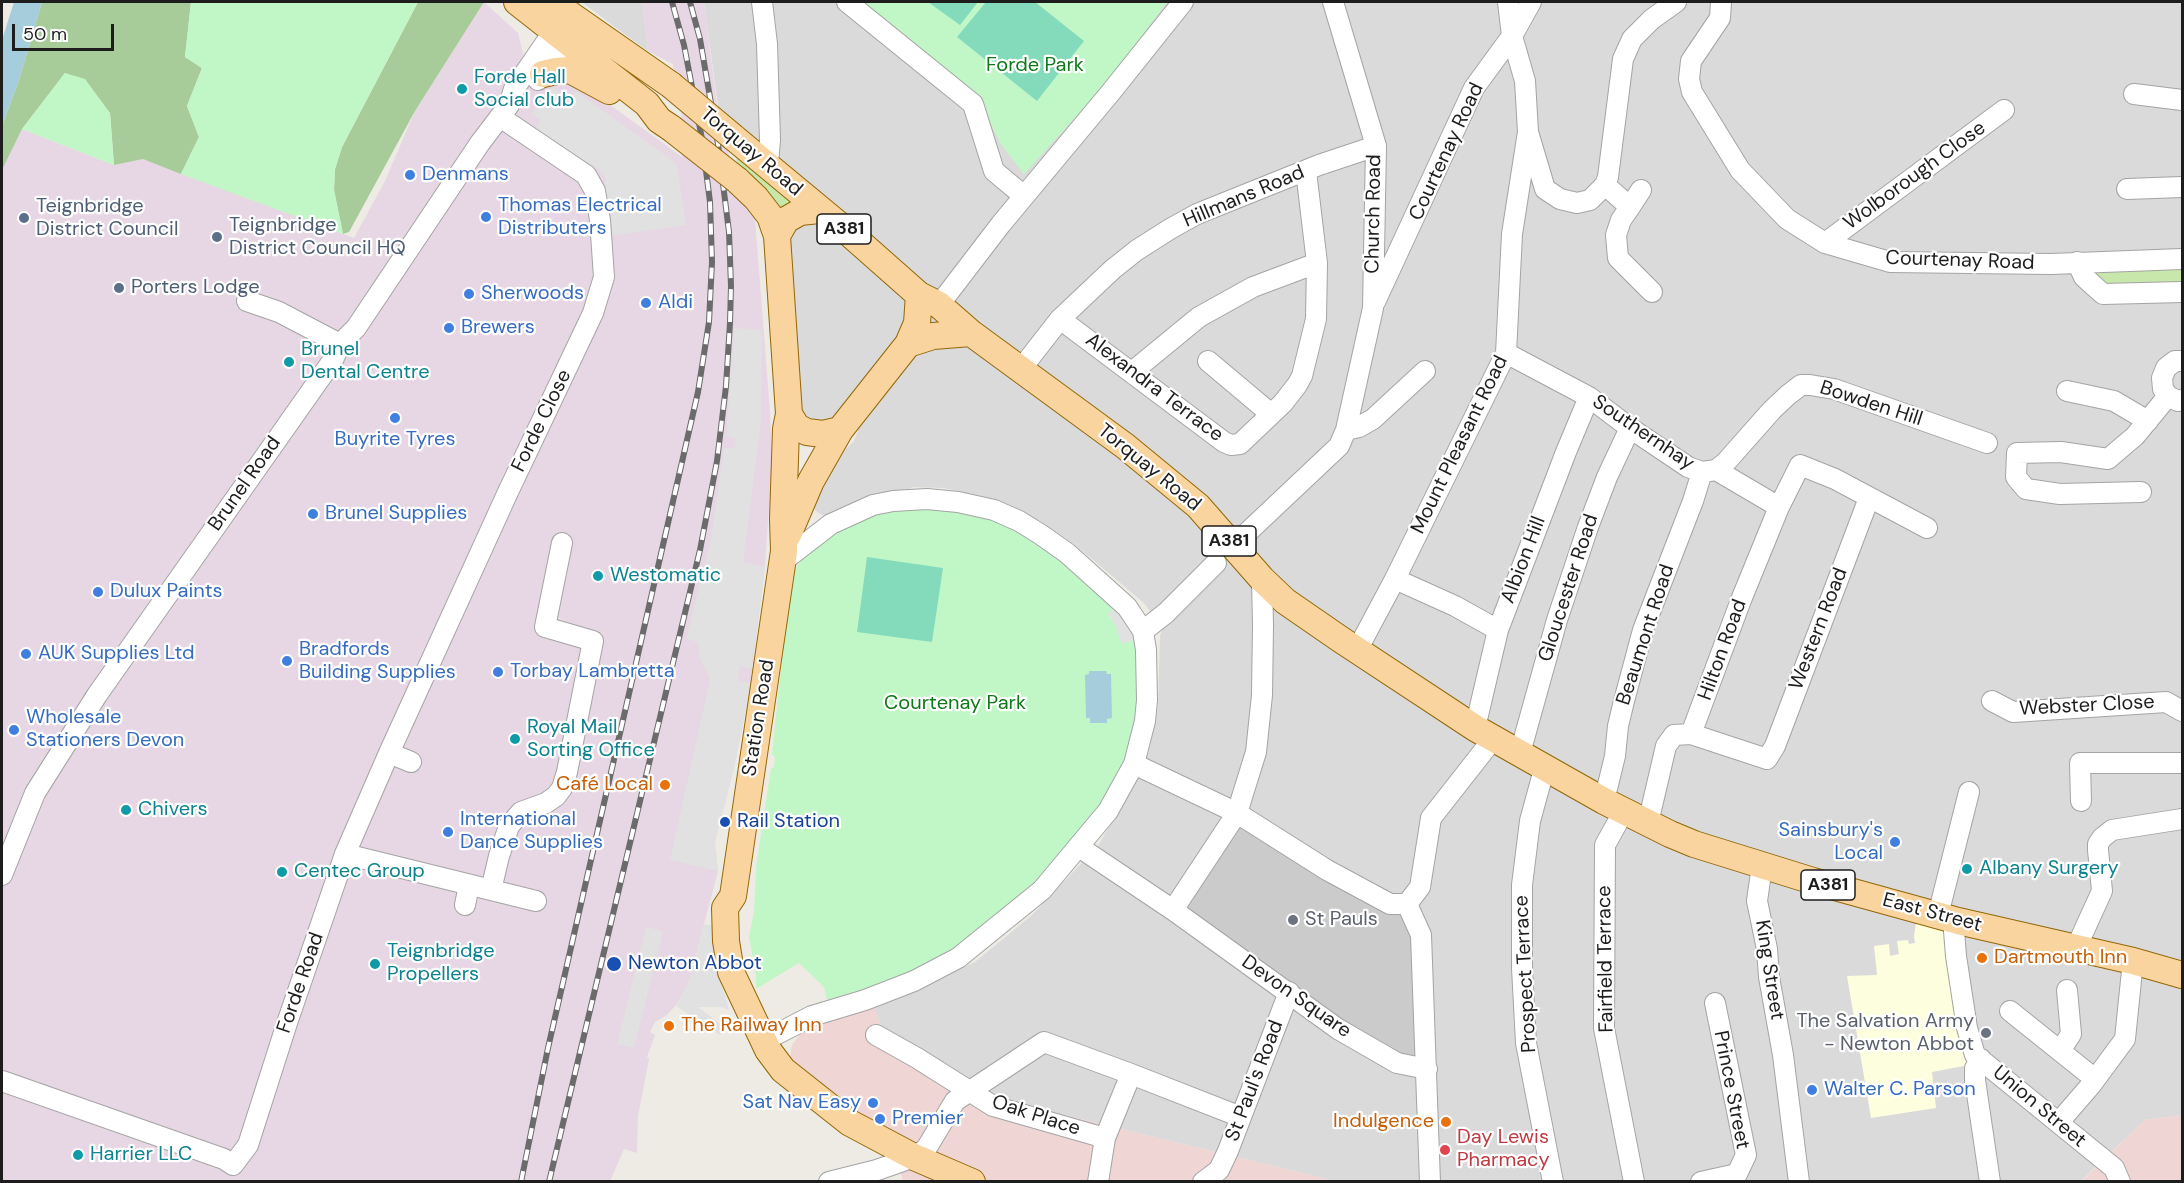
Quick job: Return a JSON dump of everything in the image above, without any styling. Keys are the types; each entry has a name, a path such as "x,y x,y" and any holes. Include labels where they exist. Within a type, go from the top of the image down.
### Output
{"main road":[{"name":"Torquay Road","path":"516,2 564,21 671,85 929,300 1125,446 1198,506 1225,554 1262,579 1296,609 1484,733"},
{"name":"Torquay Road","path":"564,21 665,124 737,180 756,198 770,216 777,236"},
{"name":"A381","path":"543,74 556,70 570,70 579,73 637,111 665,124"},
{"name":"A381","path":"777,236 786,220 800,212 819,210"},
{"name":"Station Road","path":"777,236 789,414 786,429 784,550 733,896 725,908 726,941 731,972 741,989 760,1035 783,1070 850,1123 914,1158 972,1182"},
{"name":"Station Road","path":"784,550 811,481 840,430 908,344 929,300"},
{"path":"908,344 933,336 971,333"},
{"path":"789,414 797,427 807,432 823,434 840,430"},
{"name":"East Street","path":"1484,733 1614,806 1694,844 1762,866 1948,918 2133,961 2182,975"}],"street":[{"path":"762,2 767,44 770,140 768,164"},
{"path":"847,2 973,104 994,171 1024,196"},
{"path":"929,300 1024,196 1183,2"},
{"name":"Church Road","path":"1225,554 1339,446 1346,430 1372,308 1376,146 1333,2"},
{"path":"1508,2 1512,36 1525,81 1528,132 1545,189 1560,199 1577,203 1590,200 1605,185 1608,177 1623,59 1632,39 1676,2"},
{"name":"Courtenay Road","path":"1372,308 1474,88 1512,36 1531,2"},
{"name":"Courtenay Road","path":"1721,2 1720,18 1691,61 1689,79 1692,92 1740,170 1787,219 1825,243 1890,262 2051,264 2182,259"},
{"name":"Brunel Road","path":"505,111 526,94 543,74 564,21"},
{"name":"Brunel Road","path":"2,875 34,793 56,757 333,360 340,344 356,328 505,111 514,89 564,21"},
{"path":"2134,94 2182,100"},
{"name":"Wolborough Close","path":"1825,243 2004,110"},
{"name":"Forde Close","path":"376,784 508,492 593,313 604,277 600,220 595,191 585,175 505,111"},
{"name":"Mount Pleasant Road","path":"1363,639 1506,353 1512,234 1528,132"},
{"name":"Hillmans Road","path":"1022,369 1060,319 1113,269 1170,229 1197,214 1376,146"},
{"name":"Alexandra Terrace","path":"1060,319 1231,445 1240,444 1297,386 1302,375 1316,319 1317,263 1306,171"},
{"path":"1605,185 1635,198 1621,220 1616,235 1618,258 1652,292"},
{"path":"2127,189 2182,187"},
{"path":"2077,262 2084,277 2103,294 2182,291"},
{"path":"1132,372 1199,317 1253,287 1317,263"},
{"path":"248,301 279,312 340,344"},
{"name":"Southernhay","path":"1506,353 1589,397 1630,428 1688,466 1709,471 1779,507"},
{"path":"1208,361 1271,414"},
{"path":"2140,492 2060,494 2026,489 2016,477 2017,453 2061,452 2108,459 2175,398 2163,389 2162,378 2166,368 2175,361 2182,361"},
{"path":"1346,430 1359,428 1373,419 1425,370"},
{"name":"Bowden Hill","path":"1709,471 1726,462 1772,410 1801,385 1834,389 1987,443"},
{"path":"2067,391 2114,401 2148,421"},
{"name":"Albion Hill","path":"1484,733 1498,630 1589,397"},
{"name":"Gloucester Road","path":"1520,753 1557,620 1588,527 1607,477 1630,428"},
{"name":"Hilton Road","path":"1691,734 1741,600 1779,507 1800,465 1835,479 1869,498"},
{"name":"Beaumont Road","path":"1614,806 1618,726 1643,630 1693,501 1709,471"},
{"path":"1869,498 1927,528"},
{"name":"Western Road","path":"1691,734 1767,759 1869,498"},
{"path":"760,1035 777,1034 812,1016 865,1000 914,981 958,958 1042,890 1108,811 1134,764 1145,721 1147,700 1143,630 1127,607 1067,554 1019,521 994,510 958,502 927,499 893,501 873,505 831,524 784,550"},
{"path":"491,890 509,826 521,812 546,803 556,796 562,788 567,772 592,641 545,627 562,543"},
{"path":"1143,630 1166,613 1225,554"},
{"path":"1173,910 1237,813 1256,752 1262,695 1262,579"},
{"path":"1395,579 1455,606 1498,630"},
{"path":"1263,625 1279,613 1296,609"},
{"name":"Webster Close","path":"1992,701 2013,712 2166,702 2182,711"},
{"path":"1407,904 1420,887 1431,818 1484,733"},
{"path":"1648,823 1666,746 1674,735 1691,734"},
{"path":"389,753 411,762"},
{"path":"2081,801 2080,763 2182,763"},
{"path":"1134,764 1237,813 1327,870 1390,904 1407,904"},
{"name":"Prospect Terrace","path":"1545,766 1530,820 1522,885 1522,968 1526,1043 1553,1182"},
{"name":"Forde Road","path":"234,1173 248,1145 345,854 376,784"},
{"name":"Union Street","path":"1969,792 1948,918 1954,931 1967,1028 1972,1048 1981,1059 2114,1168 2120,1182"},
{"name":"Fairfield Terrace","path":"1614,806 1605,845 1604,1028 1634,1182"},
{"path":"2076,948 2102,891 2098,850 2098,844 2102,838 2112,830 2182,819"},
{"name":"Devon Square","path":"1079,847 1173,910 1338,1029 1397,1064 1427,1069"},
{"path":"345,854 536,901"},
{"name":"King Street","path":"1762,866 1757,901 1767,949 1769,977 1783,1055 1799,1182"},
{"path":"465,905 469,885"},
{"path":"1407,904 1421,935 1430,1182"},
{"path":"2059,1122 2125,1039 2133,961"},
{"path":"2060,1051 2071,1034 2067,990"},
{"name":"St Paul's Road","path":"1203,1182 1220,1176 1289,992"},
{"name":"Prince Street","path":"1701,1182 1737,1174 1746,1155 1715,1003"},
{"path":"2010,1011 2095,1079"},
{"name":"Oak Place","path":"876,1035 993,1106 1105,1138"},
{"name":"Oak Place","path":"914,1158 926,1149 955,1101 968,1090 1044,1042 1241,1117"},
{"path":"1981,1059 1975,1068 1975,1080 1990,1182"},
{"name":"Oak Place","path":"1098,1182 1105,1138 1131,1074"},
{"path":"2,1081 229,1161 234,1173"},
{"path":"829,1182 914,1158"}],"shaded area":[{"path":"484,2 518,33 524,57 554,80 591,91 682,157 682,118 673,64 648,51 642,2 704,2 718,113 727,142 735,195 755,219 772,461 765,567 749,694 734,768 715,842 718,871 688,985 676,1005 667,1015 655,1022 650,1032 655,1035 647,1057 649,1059 638,1116 637,1153 624,1149 610,1181 2,1181 2,170 22,129 114,165 143,159 354,238 385,181 415,111"},
{"path":"582,2 642,2 648,51 612,25"},
{"path":"704,2 2182,2 2182,1115 2145,1120 2081,1181 1335,1181 998,1099 882,1027 874,1008 975,962 1031,916 1098,846 1136,780 1149,752 1158,706 1160,636 1163,628 1144,603 1073,543 1040,521 998,500 944,488 913,487 899,495 827,518 809,503 824,470 854,441 865,413 834,422 808,420 801,412 788,243 719,113"},
{"path":"552,87 569,99 576,91 672,160 677,166 686,225 610,236 605,176 592,164 586,166 534,130 541,120 531,114"},
{"path":"734,328 762,330 761,421 743,562 765,567 751,669 740,666 738,680 750,683 749,694 734,768 715,842 718,871 670,860 710,679 699,656 698,642 686,639 711,540 724,448 735,448 736,439 726,436"},
{"path":"1116,606 1129,626 1134,640 1122,644 1114,622 1108,614"},
{"path":"1237,813 1407,904 1427,1069 1397,1063 1173,910"},
{"path":"1917,917 1946,926 1969,1065 1932,1072 1936,1108 1871,1118 1847,976 1877,975 1874,946 1889,944 1890,956 1899,954 1897,941 1908,940 1909,944 1915,943"},
{"path":"704,924 716,926 721,985 729,1010 721,1007 698,1007 726,1028 720,1035 676,1006 688,985"},
{"path":"646,927 663,931 634,1048 617,1044"},
{"path":"874,1008 882,1027 998,1099 1335,1181 903,1181 900,1171 917,1169 859,1117 792,1066 790,1057 792,1045 803,1030 822,1021"},
{"path":"2182,1115 2182,1181 2081,1182 2145,1120"}],"green space":[{"path":"42,2 191,2 185,57 202,68 187,106 199,137 181,174 143,159 114,165 110,113 65,73 22,129 2,170 2,126 19,80"},
{"path":"191,2 418,2 342,147 335,169 334,190 343,234 181,174 199,137 187,106 202,68 185,57"},
{"path":"418,2 484,2 415,111 349,232 343,234 334,190 335,169 342,147"},
{"name":"Forde Park","path":"854,2 1167,2 1110,79 1024,174 1000,143 981,102"},
{"path":"928,2 978,2 960,25"},
{"path":"986,2 1035,2 1084,41 1037,101 957,37"},
{"path":"65,73 85,79 110,113 114,165 22,129"},
{"path":"736,149 804,206 786,215 737,166"},
{"path":"2182,266 2182,287 2107,288 2088,268"},
{"name":"Courtenay Park","path":"945,510 981,516 1004,524 1046,550 1116,606 1108,615 1114,622 1122,643 1134,640 1140,670 1140,696 1132,743 1114,784 1035,887 992,924 917,974 828,1004 824,987 799,963 756,989 756,974 749,937 754,911 756,867 771,768 774,767 775,757 772,754 793,573 802,559 820,542 850,523 882,512"},
{"path":"867,557 943,568 932,642 857,632"}],"water":[{"path":"14,2 42,2 19,80 2,126 2,40"},
{"path":"1089,671 1106,671 1107,674 1111,674 1112,718 1107,719 1107,723 1090,723 1090,718 1086,718 1085,675 1089,674"}],"railway":[{"path":"521,1182 548,1048 698,392 709,322 712,262 710,202 702,139 684,45 672,2"},
{"path":"549,1182 700,550 717,461 726,386 731,286 729,232 718,144 700,39 690,2"}],"place":[{"name":"Forde Hall Social club","path":"462,89"},
{"name":"Denmans","path":"410,175"},
{"name":"Thomas Electrical Distributers","path":"486,217"},
{"name":"Teignbridge District Council","path":"24,218"},
{"name":"Teignbridge District Council HQ","path":"217,237"},
{"name":"Porters Lodge","path":"119,288"},
{"name":"Sherwoods","path":"469,294"},
{"name":"Aldi","path":"646,303"},
{"name":"Brewers","path":"449,328"},
{"name":"Brunel Dental Centre","path":"289,362"},
{"name":"Buyrite Tyres","path":"395,418"},
{"name":"Brunel Supplies","path":"313,514"},
{"name":"Westomatic","path":"598,576"},
{"name":"Dulux Paints","path":"98,592"},
{"name":"AUK Supplies Ltd","path":"26,654"},
{"name":"Bradfords Building Supplies","path":"287,661"},
{"name":"Torbay Lambretta","path":"498,672"},
{"name":"Wholesale Stationers Devon","path":"14,730"},
{"name":"Royal Mail Sorting Office","path":"515,739"},
{"name":"Café Local","path":"665,785"},
{"name":"Chivers","path":"126,810"},
{"name":"Rail Station","path":"725,822"},
{"name":"International Dance Supplies","path":"448,832"},
{"name":"Sainsbury's Local","path":"1895,842"},
{"name":"Albany Surgery","path":"1967,869"},
{"name":"Centec Group","path":"282,872"},
{"name":"St Pauls","path":"1293,920"},
{"name":"Dartmouth Inn","path":"1982,958"},
{"name":"Teignbridge Propellers","path":"375,964"},
{"name":"Newton Abbot","path":"614,964"},
{"name":"The Railway Inn","path":"669,1026"},
{"name":"The Salvation Army - Newton Abbot","path":"1986,1033"},
{"name":"Walter C. Parson","path":"1812,1090"},
{"name":"Sat Nav Easy","path":"873,1103"},
{"name":"Premier","path":"880,1119"},
{"name":"Indulgence","path":"1446,1122"},
{"name":"Day Lewis Pharmacy","path":"1445,1150"},
{"name":"Harrier LLC","path":"78,1155"}]}
